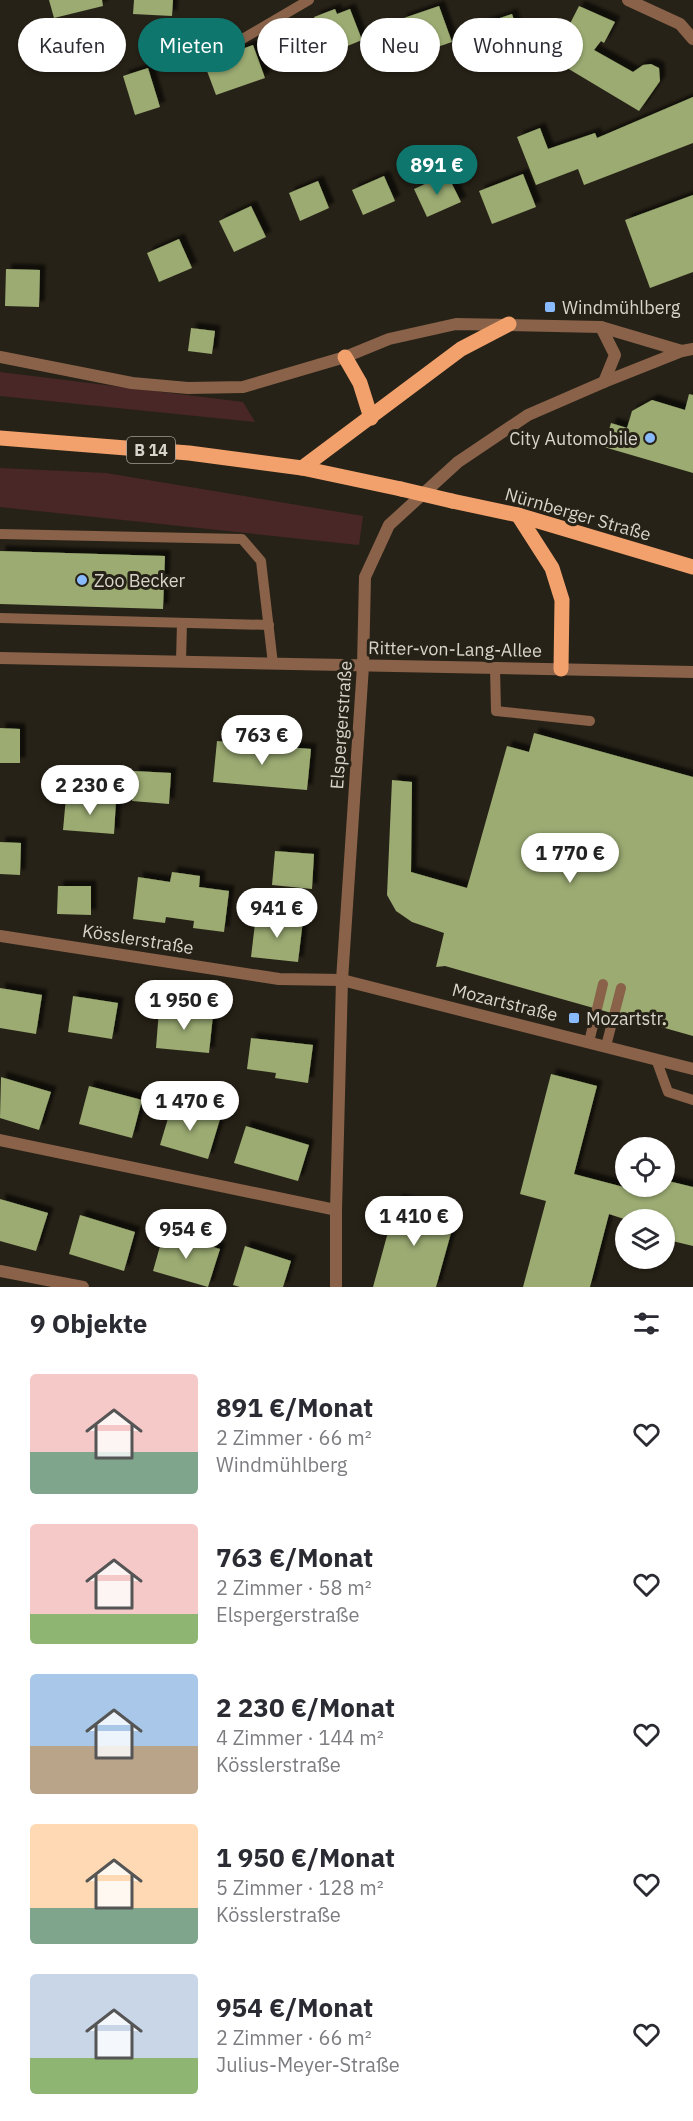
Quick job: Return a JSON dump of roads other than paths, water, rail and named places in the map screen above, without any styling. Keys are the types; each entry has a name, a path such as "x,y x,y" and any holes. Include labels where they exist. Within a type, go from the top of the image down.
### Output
{"main road":[{"path":"302,468 461,349 509,324"},
{"path":"345,357 360,383 371,418"},
{"name":"B 14","path":"0,438 189,453 302,468"},
{"name":"Nürnberger Straße","path":"302,468 518,515 693,567"},
{"path":"518,515 552,568 562,600 561,669"}],"street":[{"path":"628,0 680,24 693,39"},
{"path":"0,357 132,382 188,388 243,387 345,357 389,339 456,324 601,327 688,350"},
{"path":"601,327 615,355 604,382"},
{"name":"Elspergerstraße","path":"336,1287 342,980 363,666 365,577 389,525 458,462 528,415 604,382 688,350"},
{"name":"Ritter-von-Lang-Allee","path":"0,658 693,672"},
{"name":"Kösslerstraße","path":"0,936 279,979 342,980"},
{"name":"Mozartstraße","path":"342,980 693,1069"},
{"path":"0,1140 336,1210"},
{"path":"0,1271 83,1287"}],"lane":[{"path":"245,37 309,0"},
{"path":"0,534 242,539 261,561 273,664"},
{"path":"0,618 268,625"},
{"path":"181,661 182,623"},
{"path":"495,668 496,711 590,721"},
{"path":"589,1042 603,984"},
{"path":"606,1046 621,988"},
{"path":"656,1059 668,1092 693,1100"}],"place":[{"name":"Windmühlberg","path":"550,307"},
{"name":"City Automobile","path":"650,438"},
{"name":"Zoo Becker","path":"82,580"},
{"name":"Mozartstr.","path":"574,1018"}]}
